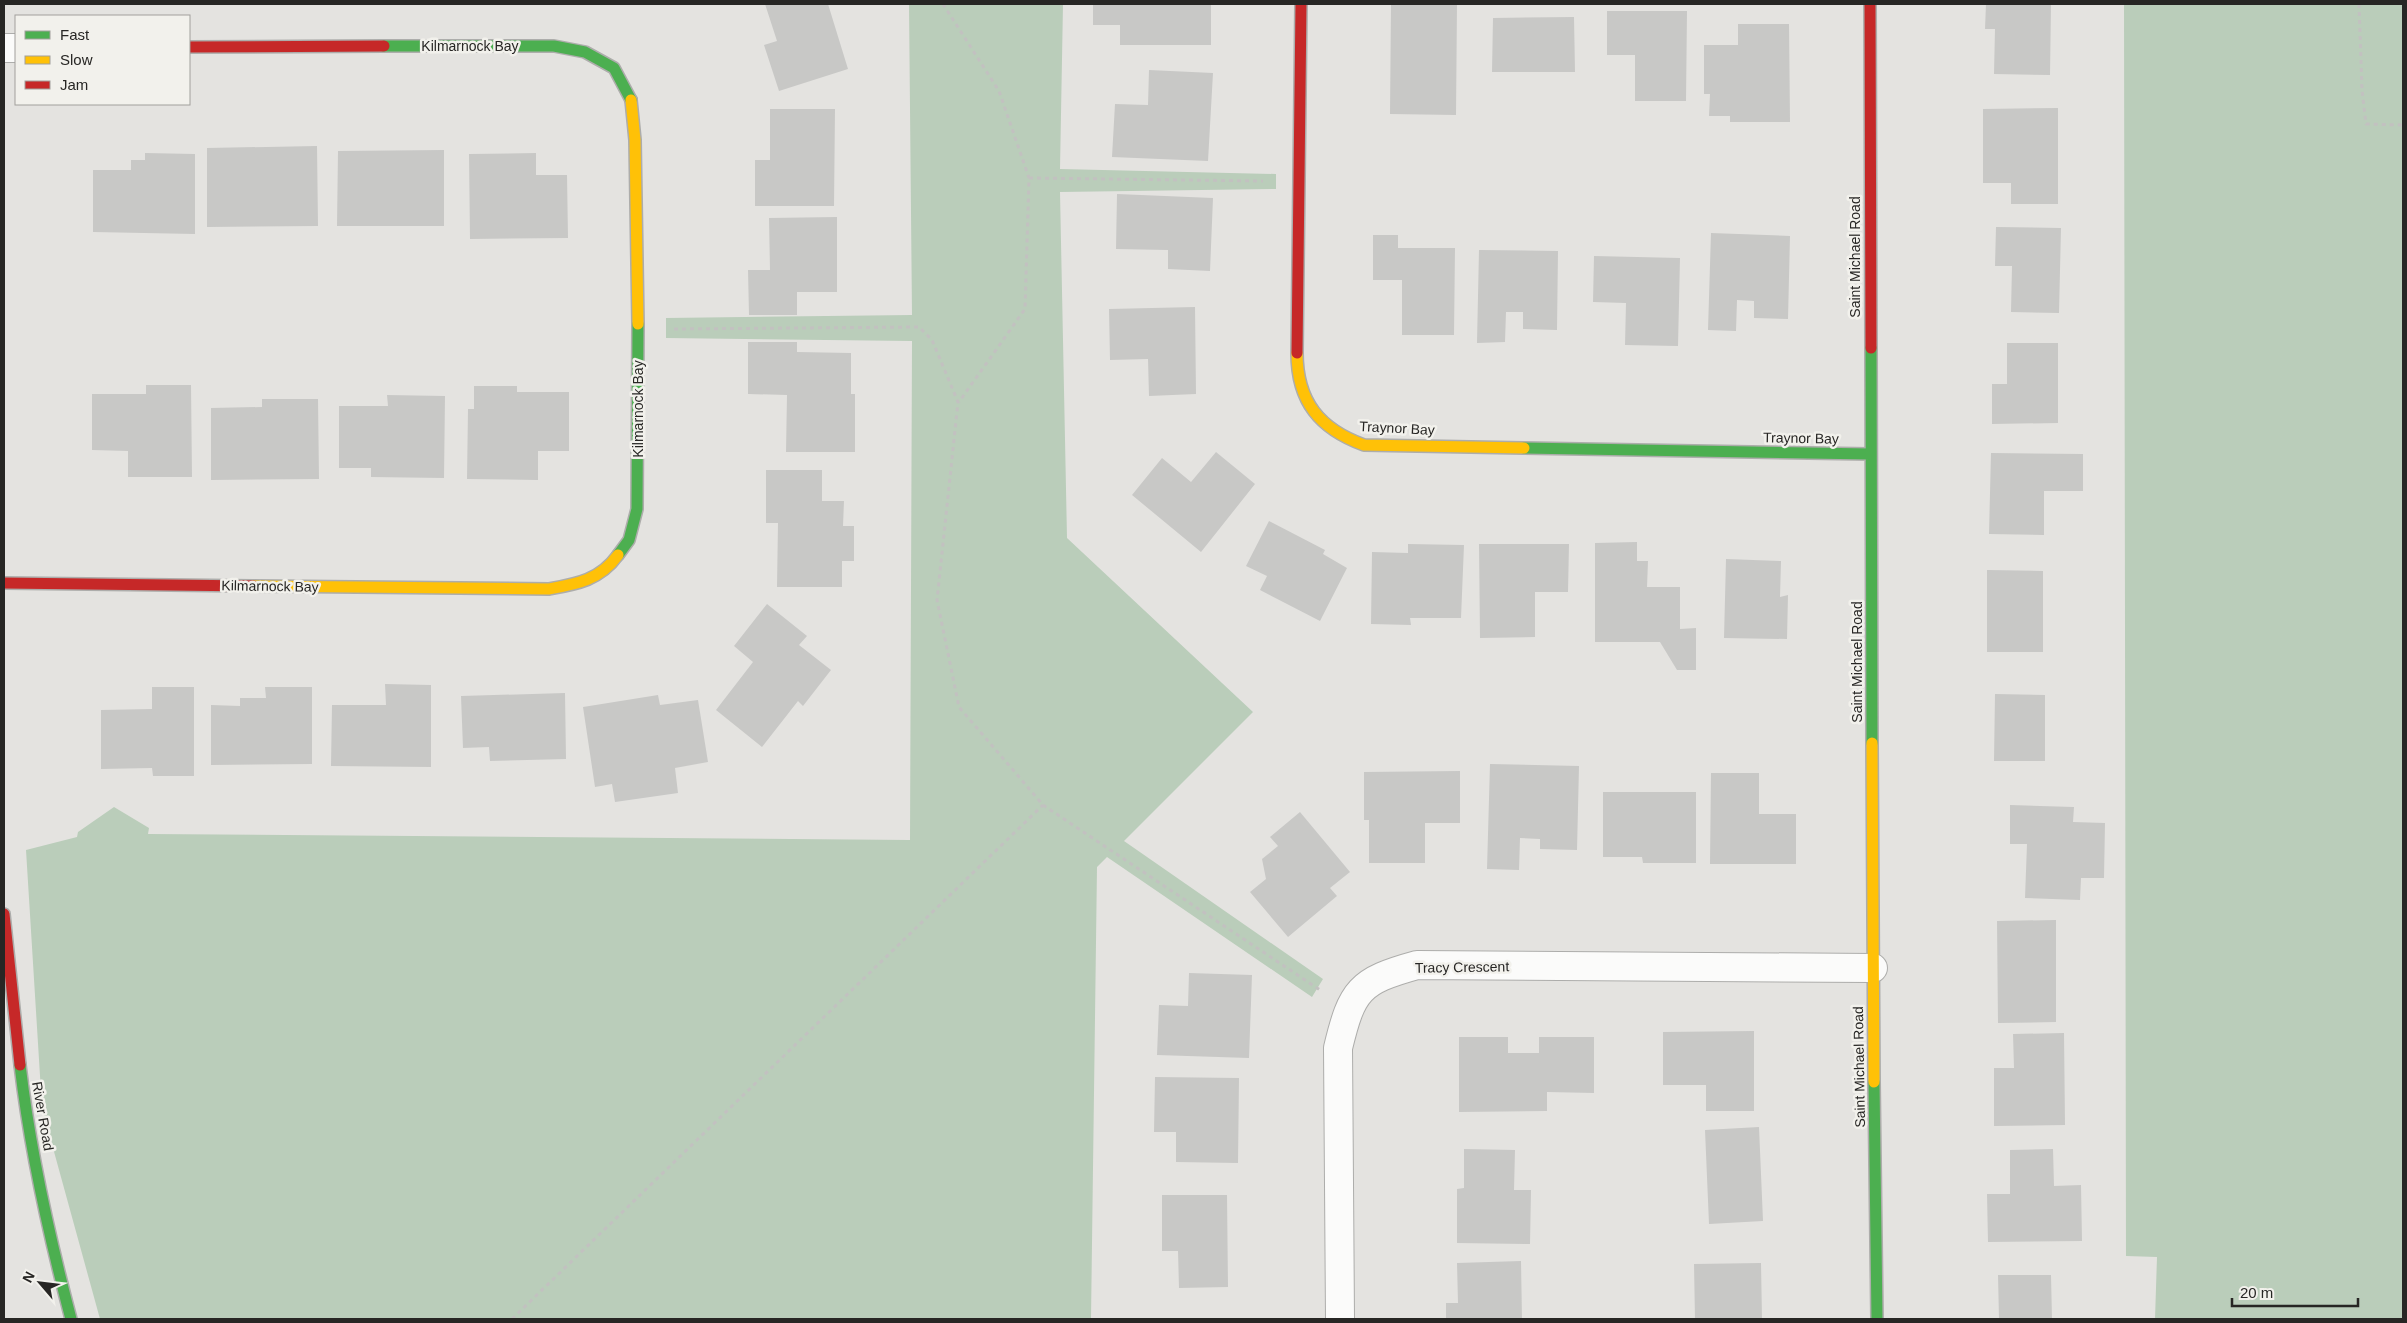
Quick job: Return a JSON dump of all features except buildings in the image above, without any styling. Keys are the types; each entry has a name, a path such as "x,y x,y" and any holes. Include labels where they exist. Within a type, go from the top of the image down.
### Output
{"street":[{"name":"Traynor Bay","path":"1301,4 1297,367 1304,396 1320,421 1340,438 1364,445 1870,454"},
{"name":"Saint Michael Road","path":"1870,4 1870,454 1877,1319"},
{"name":"Kilmarnock Bay","path":"4,583 539,589 578,584 608,569 629,540 637,509 638,330 635,140 631,100 614,68 585,52 554,46 190,47"},
{"name":"River Road","path":"4,914 25,1108 54,1255 71,1319"},
{"name":"Tracy Crescent","path":"1340,1319 1338,1048 1345,1021 1356,995 1381,976 1417,966 1873,968"}],"path":[{"path":"943,4 999,91 1028,178 1025,308 958,402"},
{"path":"2359,4 2362,90 2366,124 2403,125"},
{"path":"1028,178 1300,182"},
{"path":"638,330 919,327 932,340 958,402 937,600 959,706 1043,805 1320,990 1356,995"},
{"path":"512,1319 1043,805"}],"green space":[{"path":"909,4 1063,4 1060,169 1276,174 1276,189 1060,192 1067,538 1253,712 1124,841 1323,979 1312,997 1107,857 1097,867 1091,1319 100,1319 42,1108 26,850 77,837 78,832 114,807 149,828 148,834 910,840 912,341 666,338 666,318 912,315"},
{"path":"2124,4 2403,4 2403,1319 2155,1319 2157,1257 2126,1256"}],"traffic: fast":[{"path":"384,46 554,46 585,52 614,68 631,100"},
{"path":"618,555 629,540 637,509 638,324"},
{"path":"1871,348 1872,743"},
{"path":"1524,448 1870,454"},
{"path":"20,1065 41,1193 71,1319"},
{"path":"1874,1082 1877,1319"}],"traffic: slow":[{"path":"631,100 635,140 638,324"},
{"path":"1297,353 1301,386 1314,411 1323,422 1335,431 1364,445 1524,448"},
{"path":"253,586 549,589 587,580 604,570 618,555"},
{"path":"1872,743 1874,1082"}],"traffic: jam":[{"path":"1297,353 1301,4"},
{"path":"1870,4 1871,348"},
{"path":"190,47 384,46"},
{"path":"4,583 253,586"},
{"path":"4,914 20,1065"}]}
